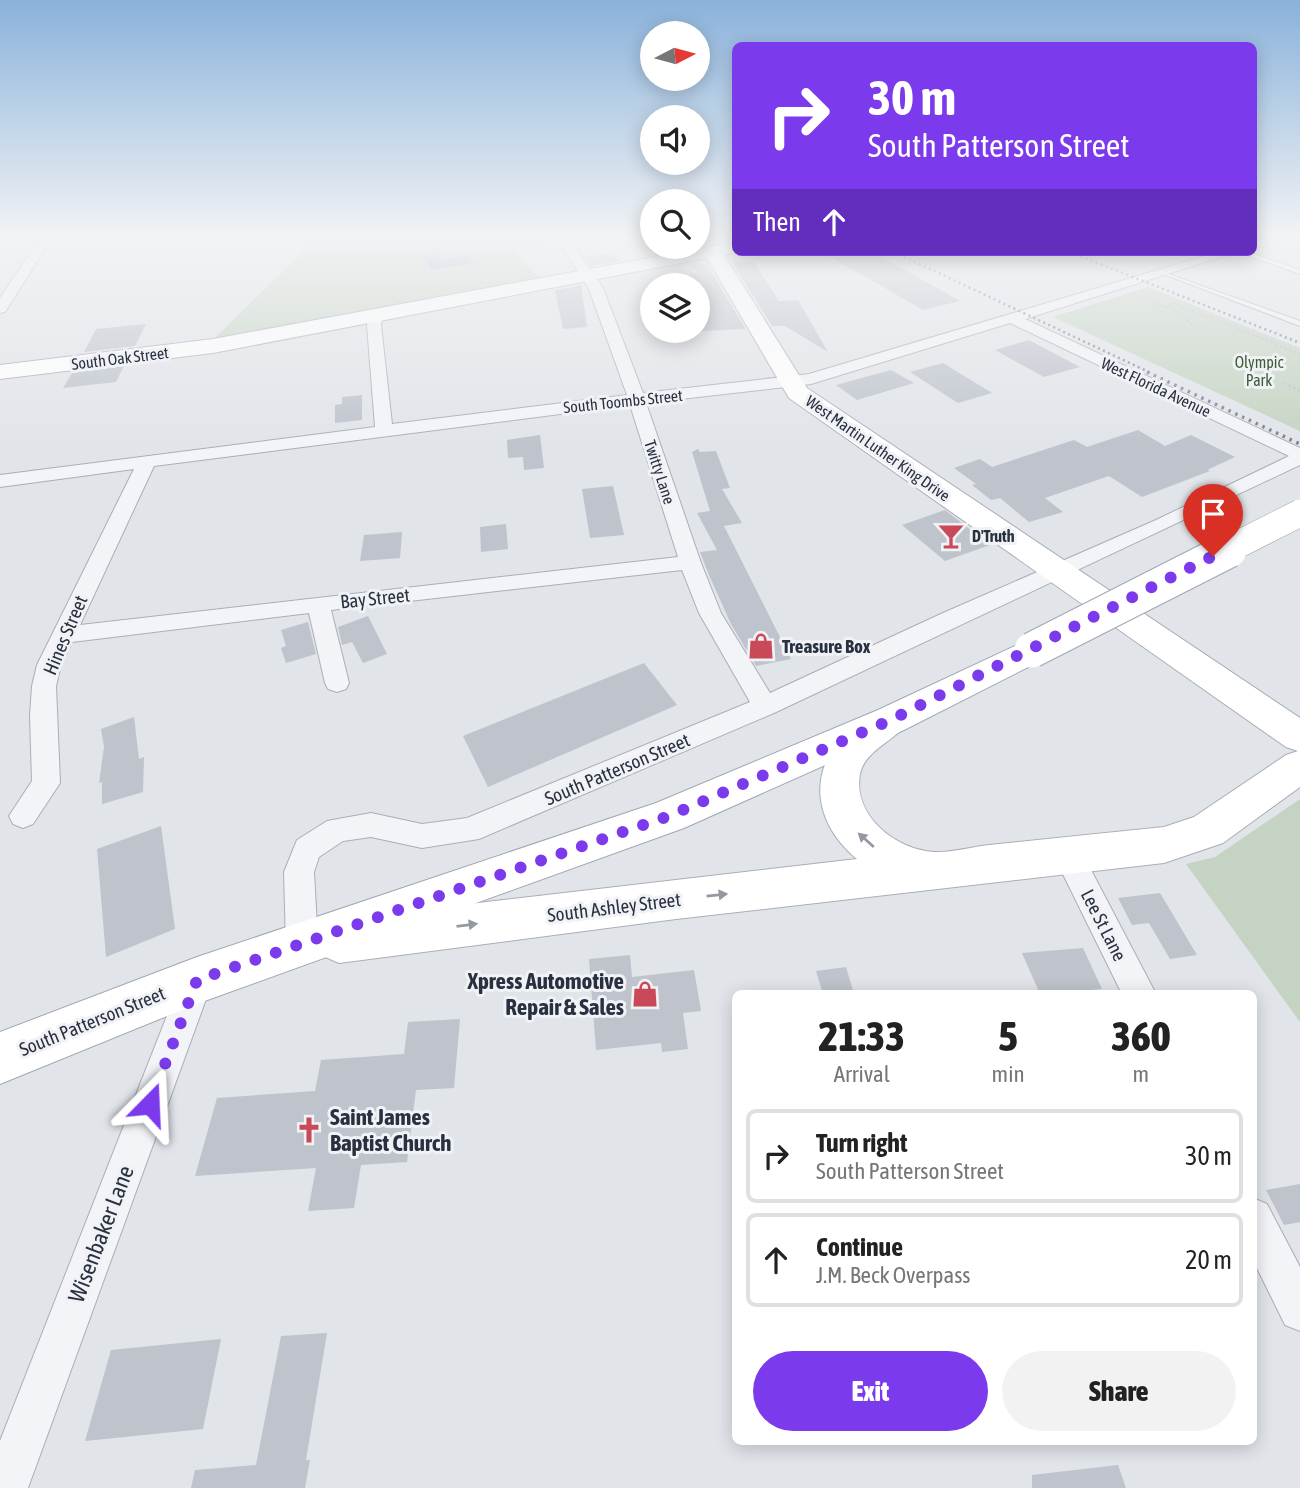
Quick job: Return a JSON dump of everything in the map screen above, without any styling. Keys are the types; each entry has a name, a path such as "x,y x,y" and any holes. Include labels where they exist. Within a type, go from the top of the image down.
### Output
{"main road":[{"name":"South Oak Street","path":"0,372 177,352 432,306"},
{"name":"West Martin Luther King Drive","path":"752,306 789,382 798,393 1300,737"},
{"path":"302,945 669,816 891,720 1300,513"},
{"name":"South Ashley Street","path":"891,720 851,751 838,780 839,796 855,830 869,845 886,856 926,870"},
{"name":"South Ashley Street","path":"302,945 926,870 1164,845 1208,830 1300,766"},
{"name":"South Patterson Street","path":"0,1058 197,980 302,945"}],"street":[{"name":"Twitty Lane","path":"603,306 690,563 710,613 765,706"},
{"name":"South Toombs Street","path":"0,481 636,398 789,382 840,371 1055,306"},
{"path":"376,317 374,325 384,430"},
{"name":"West Florida Avenue","path":"1013,319 1300,456"},
{"name":"South Patterson Street","path":"302,945 299,872 307,849 337,830 371,825 422,836 469,830 765,706 951,618 1058,572 1300,456"},
{"name":"Hines Street","path":"23,816 46,783 44,686 61,635 146,461"},
{"name":"Bay Street","path":"61,635 690,563"},
{"path":"318,604 337,683"},
{"name":"Lee St Lane","path":"1069,856 1137,990"},
{"name":"Wisenbaker Lane","path":"5,1488 197,980"},
{"path":"1257,1226 1300,1310"}],"lane":[{"path":"1254,306 1300,324"}],"path":[{"path":"1182,306 1300,354"},
{"path":"1164,307 1178,312 1193,325"},
{"path":"1284,383 1300,391"}],"green space":[{"path":"247,306 402,306 212,341"},
{"name":"Olympic Park","path":"1086,306 1196,306 1300,348 1300,431 1053,317"},
{"path":"1300,799 1300,1022 1186,864 1215,857"}],"building":[{"path":"558,306 584,306 587,327 563,329"},
{"path":"710,306 732,306 745,329 710,331"},
{"path":"760,306 802,306 828,352 785,326 772,326"},
{"path":"917,306 938,306 923,310"},
{"path":"146,324 135,346 84,352 96,329"},
{"path":"1029,340 1080,367 1044,377 995,350"},
{"path":"943,363 992,393 958,403 910,372"},
{"path":"124,366 116,382 63,388 72,373"},
{"path":"891,370 914,383 857,400 836,385"},
{"path":"362,395 362,420 335,423 335,405 342,404 342,397"},
{"path":"1138,430 1165,446 1191,435 1235,457 1207,470 1210,471 1142,497 1109,476 1045,498 1063,512 1029,522 1000,498 991,500 972,485 976,484 954,468 980,459 992,467 1074,440 1087,447"},
{"path":"540,435 544,468 524,470 523,457 508,458 507,440"},
{"path":"698,449 700,452 716,451 730,488 722,489 742,523 724,526 791,659 756,666 731,624 709,575 700,552 717,550 697,513 710,511 692,452"},
{"path":"613,486 624,535 590,538 582,489"},
{"path":"945,510 990,545 945,561 902,525"},
{"path":"506,524 508,549 481,552 480,527"},
{"path":"402,532 400,558 360,561 364,535"},
{"path":"368,616 387,654 363,663 352,642 342,645 338,627"},
{"path":"308,622 316,654 286,663 281,648 286,646 281,630"},
{"path":"644,663 677,705 488,787 463,736"},
{"path":"134,717 139,759 144,757 143,792 102,804 102,782 99,783 104,747 101,729"},
{"path":"161,826 175,929 106,957 97,849"},
{"path":"1160,893 1197,955 1170,959 1149,923 1132,925 1118,898"},
{"path":"1083,948 1102,989 1038,990 1022,953"},
{"name":"Xpress Automotive Repair & Sales","path":"630,955 632,977 694,970 701,1011 683,1013 688,1049 662,1052 661,1043 596,1050 589,959"},
{"path":"846,967 853,990 822,990 816,971"},
{"name":"Saint James Baptist Church","path":"460,1019 454,1088 416,1090 407,1162 361,1165 354,1208 308,1211 316,1168 195,1176 217,1098 315,1091 321,1060 404,1054 408,1022"},
{"path":"1300,1184 1300,1222 1284,1225 1266,1190"},
{"path":"327,1333 306,1460 310,1460 305,1488 191,1488 195,1470 256,1465 281,1336"},
{"path":"221,1339 203,1429 85,1441 111,1350"},
{"path":"1118,1465 1126,1488 1032,1488 1032,1475"}],"railway":[{"path":"1010,306 1151,373"},
{"path":"1208,306 1300,343"},
{"path":"1147,372 1300,444"}],"place":[{"name":"D'Truth","path":"951,536"},
{"name":"Treasure Box","path":"761,646"},
{"name":"Xpress Automotive Repair & Sales","path":"645,994"},
{"name":"Saint James Baptist Church","path":"309,1130"}],"route":[{"path":"150,1104 197,980 669,816 891,720 1213,556"}]}
